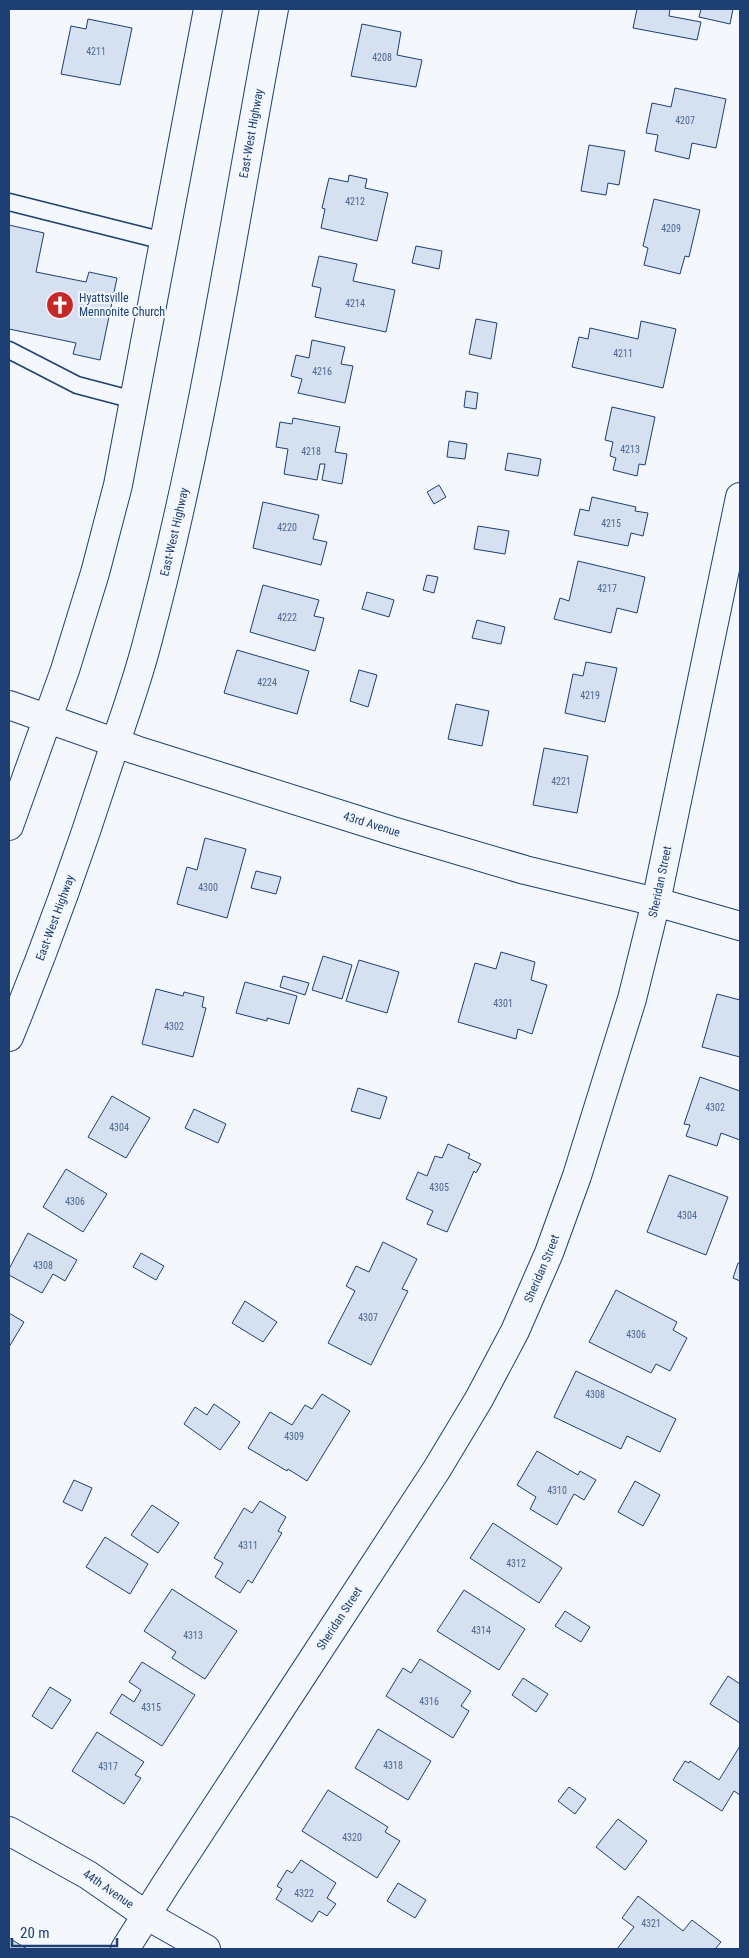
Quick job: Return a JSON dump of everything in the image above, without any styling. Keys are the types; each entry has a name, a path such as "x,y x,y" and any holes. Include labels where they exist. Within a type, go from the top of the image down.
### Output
{"street":[{"path":"9,826 65,670 96,573 118,485 208,9"},
{"name":"East-West Highway","path":"9,1037 49,937 116,743 147,644 187,477 274,9"},
{"name":"Sheridan Street","path":"125,1949 437,1469 479,1399 515,1331 549,1253 578,1176 632,998 656,902 740,497"},
{"name":"43rd Avenue","path":"9,706 116,743 405,835 525,870 656,902 740,926"},
{"name":"44th Avenue","path":"9,1831 88,1875 146,1915 206,1949"}],"lane":[{"path":"9,202 164,241"},
{"path":"9,350 77,385 134,400"}],"building":[{"path":"637,9 670,9 669,16 701,22 697,40 633,28"},
{"path":"701,9 733,9 730,24 699,17"},
{"path":"88,19 132,28 120,85 61,74 71,26 86,29"},
{"path":"362,24 401,32 397,55 422,60 416,87 351,76"},
{"path":"675,88 726,99 716,148 692,143 689,159 655,151 658,135 646,133 652,103 671,107"},
{"path":"589,145 625,151 619,185 608,183 606,195 581,191"},
{"path":"349,175 367,179 365,188 388,193 377,241 321,228 325,209 322,208 329,178 348,182"},
{"path":"654,199 700,210 689,257 685,256 680,274 644,265 648,248 643,246"},
{"name":"Hyattsville Mennonite Church","path":"9,225 44,233 36,272 86,282 89,272 117,278 100,360 73,354 76,343 9,329"},
{"path":"416,246 442,251 439,269 412,263"},
{"path":"319,256 357,264 353,281 395,290 386,332 315,317 321,288 312,286"},
{"path":"476,319 497,323 491,359 469,354"},
{"path":"641,321 676,329 663,388 572,367 579,337 588,339 590,328 638,339"},
{"path":"312,340 345,347 341,364 353,366 345,403 298,393 302,379 291,376 296,355 309,358"},
{"path":"466,391 478,393 476,409 464,407"},
{"path":"612,407 655,417 645,465 639,464 637,476 613,470 616,458 610,456 613,442 605,440"},
{"path":"293,418 340,427 335,452 347,454 342,484 322,480 325,464 320,464 317,480 284,474 288,449 276,447 280,422 292,424"},
{"path":"449,441 467,444 465,459 447,457"},
{"path":"508,453 541,459 538,476 505,470"},
{"path":"439,485 446,497 434,504 427,492"},
{"path":"592,497 636,507 635,511 648,513 643,536 631,533 628,546 574,535 580,509 589,511"},
{"path":"263,502 319,515 313,539 327,542 321,565 253,548"},
{"path":"478,526 509,531 505,554 474,549"},
{"path":"578,561 645,577 637,613 617,608 611,633 554,619 560,598 569,601"},
{"path":"427,575 438,577 434,593 423,590"},
{"path":"263,585 319,600 314,616 324,618 315,651 250,632"},
{"path":"367,592 394,600 389,617 362,609"},
{"path":"477,620 505,627 501,644 472,638"},
{"path":"237,650 309,671 297,714 224,693"},
{"path":"586,662 617,668 605,722 565,713 573,674 583,676"},
{"path":"359,670 377,675 368,707 350,701"},
{"path":"456,704 489,711 482,746 448,739"},
{"path":"544,748 588,756 577,813 533,805"},
{"path":"205,838 246,849 227,918 177,904 187,867 197,870"},
{"path":"256,871 281,877 276,894 251,888"},
{"path":"501,952 535,962 531,980 547,985 532,1034 518,1029 516,1039 458,1022 475,963 496,969"},
{"path":"323,956 352,965 342,999 312,990"},
{"path":"359,960 399,972 387,1013 346,1001"},
{"path":"283,976 309,983 305,995 280,987"},
{"path":"245,982 297,996 289,1024 267,1018 267,1021 236,1013"},
{"path":"156,989 183,996 184,992 204,997 202,1007 206,1008 193,1057 142,1044"},
{"path":"717,994 740,1000 740,1057 702,1047"},
{"path":"700,1077 740,1091 740,1140 721,1133 717,1146 686,1136 690,1125 684,1124"},
{"path":"358,1088 387,1097 380,1119 351,1111"},
{"path":"112,1096 150,1118 126,1158 88,1137"},
{"path":"194,1109 226,1124 218,1143 185,1128"},
{"path":"448,1144 470,1154 468,1158 481,1164 476,1173 474,1171 447,1232 427,1224 433,1211 406,1199 418,1172 427,1176 435,1156 442,1158"},
{"path":"66,1169 107,1194 83,1232 43,1207"},
{"path":"669,1175 728,1197 706,1255 647,1232"},
{"path":"28,1233 77,1260 65,1281 53,1274 42,1293 9,1275 9,1269"},
{"path":"383,1242 417,1259 402,1289 408,1291 371,1365 328,1343 355,1291 346,1286 356,1266 369,1272"},
{"path":"141,1253 164,1266 156,1280 133,1267"},
{"path":"738,1263 740,1263 740,1281 733,1278"},
{"path":"616,1290 677,1322 673,1330 687,1338 670,1371 656,1364 651,1373 589,1342"},
{"path":"245,1301 277,1322 263,1342 232,1323"},
{"path":"9,1313 24,1322 9,1347"},
{"path":"576,1371 676,1419 660,1452 627,1436 621,1449 554,1417"},
{"path":"322,1394 350,1411 307,1481 248,1448 270,1412 292,1425 305,1405 312,1409"},
{"path":"214,1404 240,1422 220,1450 184,1424 195,1407 207,1415"},
{"path":"537,1451 578,1475 580,1471 596,1480 584,1500 574,1494 557,1525 530,1509 536,1497 517,1485"},
{"path":"74,1480 92,1488 82,1511 63,1502"},
{"path":"635,1481 660,1495 643,1526 618,1512"},
{"path":"260,1501 286,1517 278,1531 282,1533 252,1583 248,1580 240,1593 215,1577 223,1563 214,1558 244,1508 252,1513"},
{"path":"152,1505 179,1523 158,1553 131,1535"},
{"path":"493,1523 562,1568 539,1603 470,1558"},
{"path":"105,1537 148,1564 130,1594 86,1567"},
{"path":"172,1589 237,1631 205,1679 172,1658 176,1652 144,1631"},
{"path":"464,1590 525,1629 499,1670 437,1631"},
{"path":"565,1611 590,1627 581,1642 555,1626"},
{"path":"420,1659 471,1691 461,1706 469,1711 453,1738 386,1696 403,1668 411,1673"},
{"path":"142,1662 195,1695 162,1746 110,1713 122,1694 134,1702 141,1690 129,1682"},
{"path":"728,1676 740,1684 740,1723 710,1704"},
{"path":"523,1678 548,1694 536,1712 512,1695"},
{"path":"50,1687 71,1700 52,1729 32,1716"},
{"path":"378,1729 431,1761 408,1800 355,1768"},
{"path":"97,1732 144,1762 135,1775 141,1778 124,1804 72,1771"},
{"path":"740,1746 740,1795 734,1791 722,1811 673,1780 685,1761 689,1763 690,1761 719,1780"},
{"path":"569,1787 586,1799 575,1814 558,1801"},
{"path":"328,1790 388,1827 385,1832 400,1841 377,1878 302,1831"},
{"path":"618,1819 647,1841 625,1870 596,1847"},
{"path":"301,1860 336,1883 327,1898 336,1904 327,1916 319,1911 312,1922 276,1899 282,1889 277,1886 287,1870 292,1873"},
{"path":"398,1883 426,1900 415,1918 387,1901"},
{"path":"638,1896 683,1931 692,1920 721,1942 715,1949 617,1949 634,1927 622,1918"},
{"path":"9,1938 27,1949 9,1949"}],"place":[{"name":"Hyattsville Mennonite Church","path":"60,305"}]}
